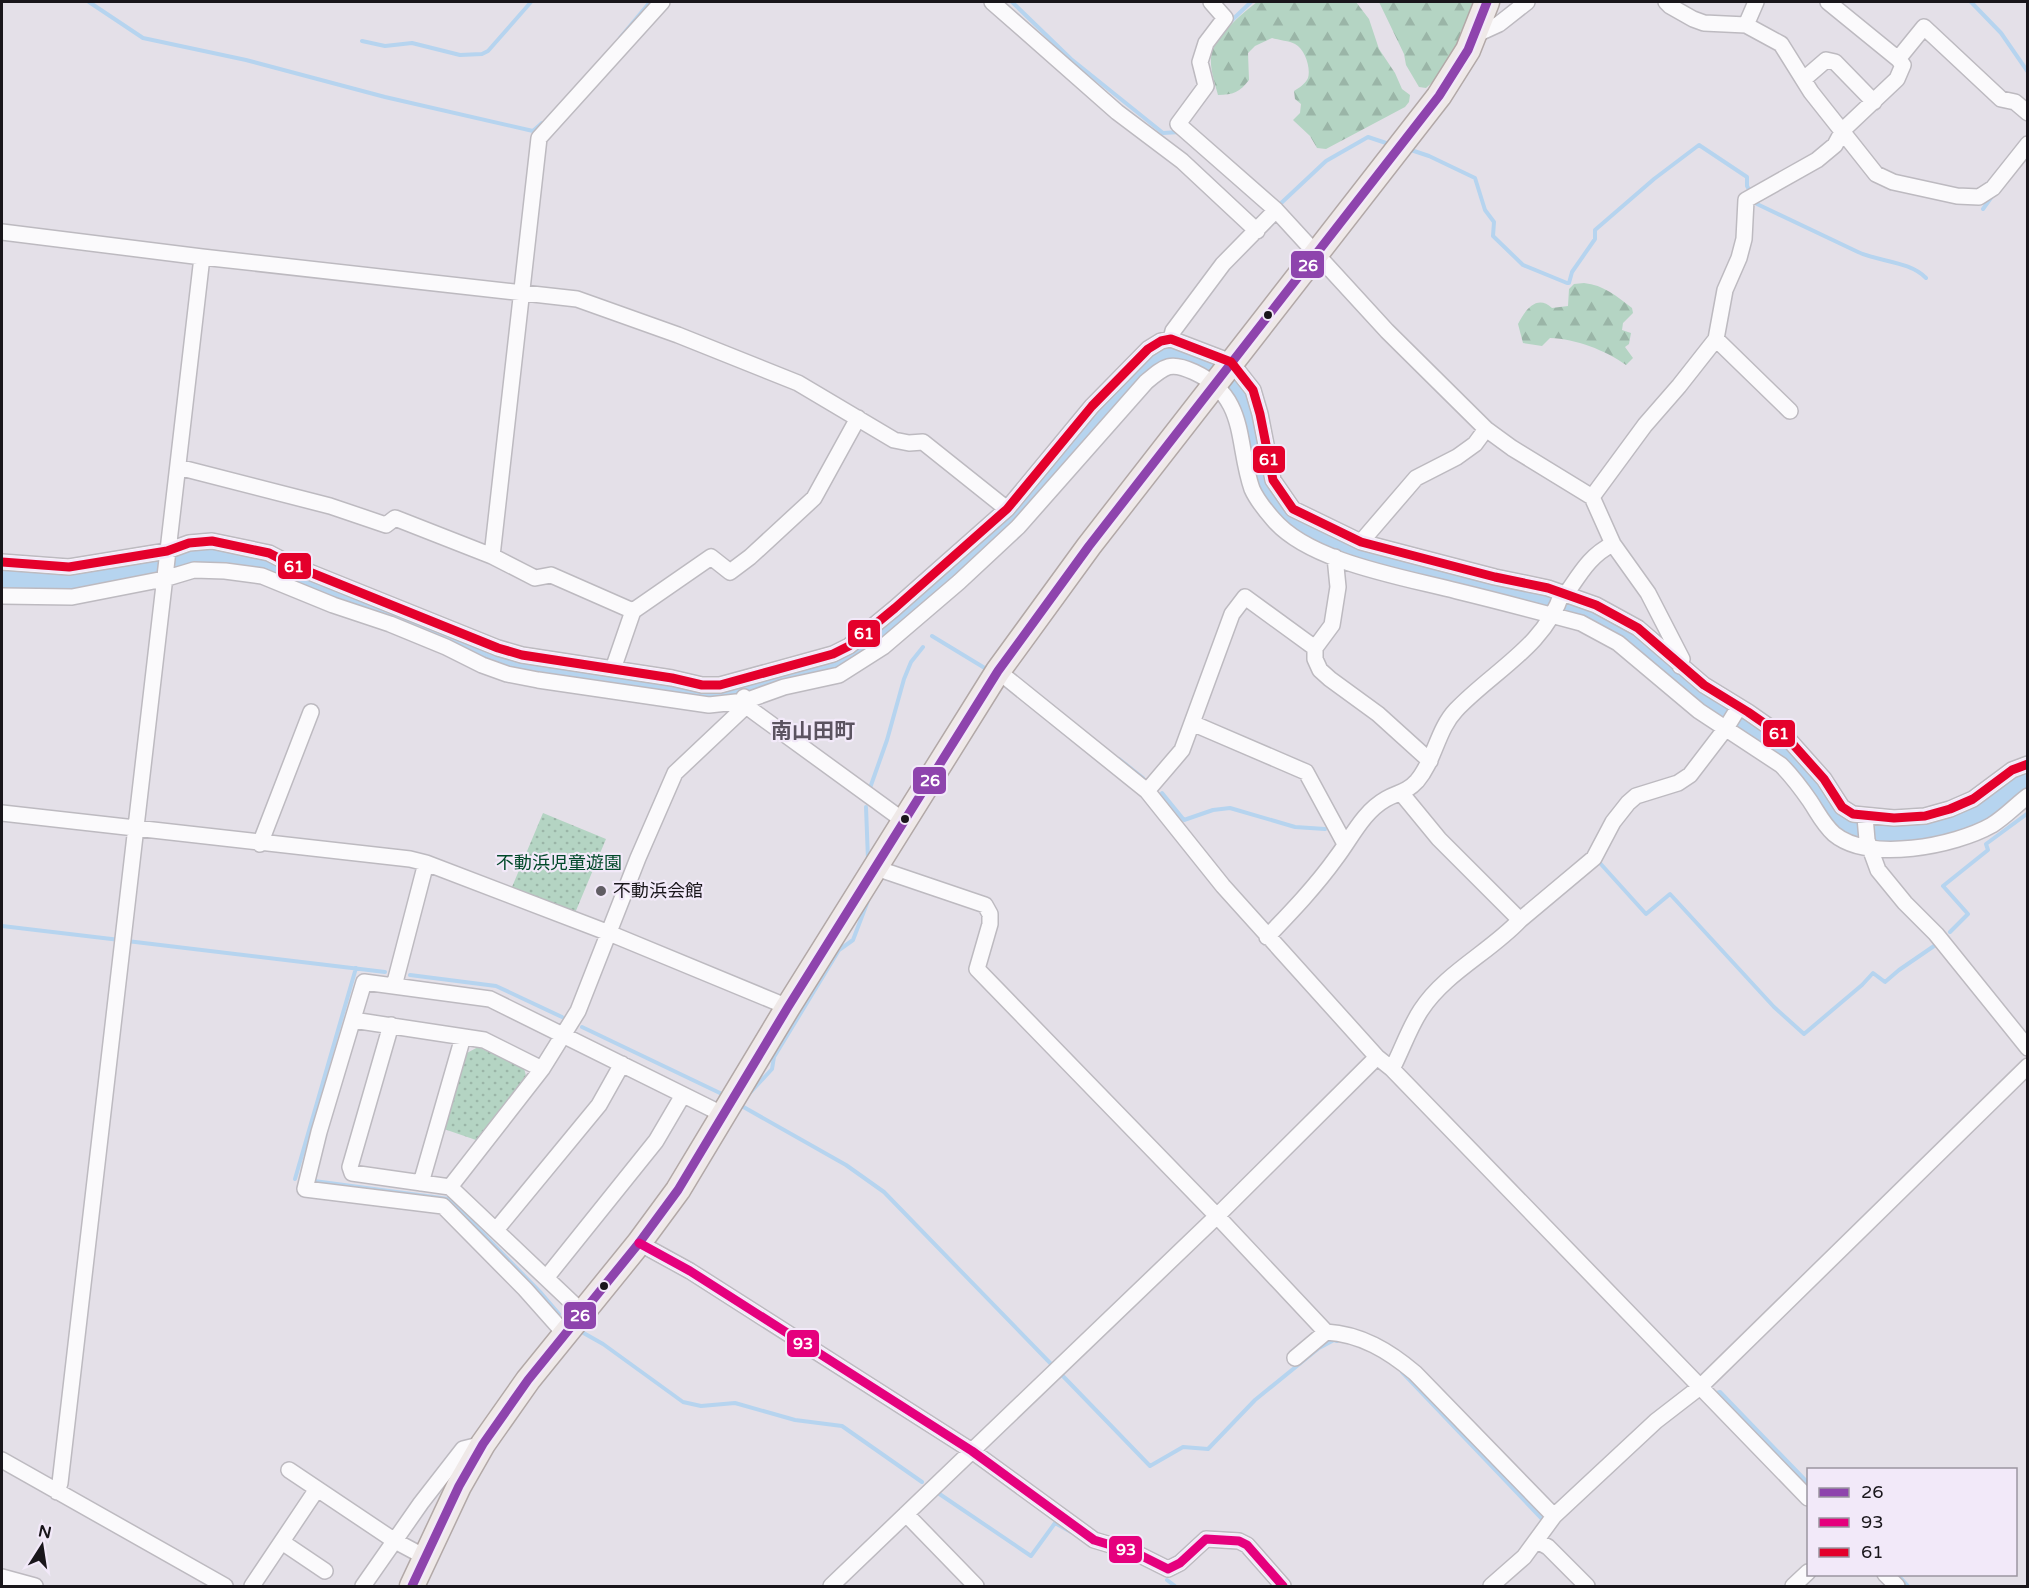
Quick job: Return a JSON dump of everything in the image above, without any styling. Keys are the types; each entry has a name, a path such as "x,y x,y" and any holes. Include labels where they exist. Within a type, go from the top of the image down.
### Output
{"main road":[{"path":"412,1587 459,1486 483,1444 528,1380 639,1243 678,1190 788,1007 876,868 903,820 998,671 1089,546 1439,96 1458,68 1475,35 1487,2"}],"street":[{"path":"492,556 539,138 662,2"},
{"path":"992,2 1117,112 1182,161 1257,231"},
{"path":"1211,2 1225,18 1206,44 1200,62 1206,86 1178,124 1276,210 1387,331 1486,429 1512,448 1592,497 1613,544 1648,594 1666,625 1682,659 1680,666"},
{"path":"1475,35 1498,24 1527,2"},
{"path":"1666,2 1693,19 1704,23 1746,25 1781,44 1811,92 1876,174 1893,182 1957,196 1979,197 1993,188 2028,144"},
{"path":"1746,25 1756,2"},
{"path":"1592,497 1645,425 1716,339 1725,291 1739,258 1744,239 1746,200 1817,160 1835,145 1843,130 1897,79 1903,65 1898,59 1828,2"},
{"path":"1898,59 1924,27 2001,99 2015,102 2028,112"},
{"path":"1804,79 1826,60 1835,62 1874,102"},
{"path":"1171,339 1173,331 1223,264 1276,210"},
{"path":"2,232 577,299 678,335 798,383 894,440 909,443 923,442 1007,509"},
{"path":"57,1492 60,1483 202,257"},
{"path":"2,596 72,597 166,564 189,543 212,541 269,552 292,565 514,653 561,663 672,678 702,685 720,685 740,681 833,654 849,646 895,609 1007,509 1092,406 1148,349 1161,341 1171,339 1231,362 1253,390 1273,480 1293,509 1359,541 1564,594 1596,605 1638,628 1704,685 1791,742 1824,779 1842,807 1852,814 1867,833 1878,870 1905,903 1936,934 2028,1048"},
{"path":"1716,339 1790,411"},
{"path":"2,562 69,567 166,564 194,570 262,576 390,624 507,674 538,681 709,705 745,703 784,687 838,675 883,647 1018,526 1074,466 1130,399 1159,371 1177,365 1214,384 1230,403 1235,412 1252,490 1273,519 1292,536 1342,560 1378,572 1581,623 1618,643 1699,711 1781,765 1792,776 1822,822 1846,842 1894,818 1925,816 1950,809 1973,799 2012,770 2028,764"},
{"path":"613,669 633,611 711,557 730,572 750,557 814,498 858,418"},
{"path":"1430,761 1378,714 1320,670 1315,659 1315,648 1332,625 1342,560 1416,478 1457,457 1475,444 1486,429"},
{"path":"178,467 330,506 386,525 395,518 492,556 535,578 550,574 633,611"},
{"path":"1267,938 1336,858 1366,816 1386,799 1402,794 1417,782 1430,761 1444,727 1455,711 1527,648 1547,626 1564,594 1587,562 1604,548 1613,544"},
{"path":"356,613 363,593"},
{"path":"1147,791 1182,750 1232,614 1245,597 1315,648"},
{"path":"895,609 910,625"},
{"path":"998,671 1147,791 1267,938 1377,1057 1392,1069 1541,1221 1807,1496"},
{"path":"740,681 745,703 903,820"},
{"path":"450,1187 543,1069 578,1011 675,773 745,703"},
{"path":"1392,1069 1421,1010 1464,966 1504,937 1520,920 1594,858 1613,822 1636,796 1678,783 1690,775 1726,728 1738,707"},
{"path":"260,844 311,712"},
{"path":"1192,723 1306,772 1345,844"},
{"path":"1402,794 1439,839 1520,920"},
{"path":"1867,833 1900,850 1925,846 1993,825 2028,796"},
{"path":"2,813 260,844 410,859 426,863 609,933 788,1007"},
{"path":"394,986 426,863"},
{"path":"876,868 985,905 990,914 990,924 978,969 1218,1216 1326,1332 1353,1335 1398,1359 1415,1373 1554,1516"},
{"path":"565,1334 525,1289 443,1206 304,1189 364,982 490,999 724,1115"},
{"path":"353,1020 484,1040 543,1069"},
{"path":"391,1025 350,1167 352,1173 450,1187 583,1313"},
{"path":"421,1183 463,1037"},
{"path":"831,1587 1218,1216 1377,1057"},
{"path":"496,1230 599,1105 622,1064"},
{"path":"1491,1587 1524,1557 1554,1516 1656,1421 1700,1387 2028,1066"},
{"path":"546,1278 656,1141 683,1095"},
{"path":"639,1243 690,1271 972,1451 1094,1540 1134,1552 1168,1569 1180,1563 1206,1539 1239,1541 1255,1552 1283,1587"},
{"path":"1295,1358 1326,1332"},
{"path":"363,1587 463,1449 483,1444"},
{"path":"2,1460 225,1587"},
{"path":"289,1470 395,1541 425,1557"},
{"path":"252,1587 317,1489"},
{"path":"906,1514 976,1587"},
{"path":"1537,1541 1548,1547 1587,1587"},
{"path":"282,1542 325,1571"},
{"path":"1793,1587 1807,1574"},
{"path":"1886,1576 1897,1587"},
{"path":"2,1577 35,1587"}],"green space":[{"path":"1257,2 1356,2 1369,19 1379,49 1395,73 1402,89 1410,95 1409,102 1405,107 1326,149 1317,148 1310,136 1293,120 1300,113 1301,104 1295,99 1294,91 1308,78 1309,69 1306,59 1299,46 1272,38 1255,46 1248,53 1249,80 1246,84 1236,92 1218,95 1211,67 1213,50 1222,34"},
{"path":"1379,2 1473,2 1473,9 1444,72 1426,88 1419,87 1406,65 1404,54"},
{"path":"1584,283 1604,289 1632,308 1633,313 1623,323 1622,330 1631,333 1629,344 1625,347 1633,358 1626,365 1600,350 1580,343 1550,338 1542,346 1523,343 1518,324 1528,309 1536,303 1547,304 1552,308 1568,306 1569,289 1574,284"},
{"name":"不動浜児童遊園","path":"543,813 606,839 575,913 512,887"},
{"path":"478,1047 524,1068 526,1076 476,1140 444,1129 467,1053"}],"waterway":[{"path":"89,2 143,38 246,60 385,97 533,131 542,123"},
{"path":"362,41 385,46 412,43 460,55 482,54 488,51 531,2"},
{"path":"620,38 650,2"},
{"path":"1012,2 1071,59 1163,133 1180,132"},
{"path":"1231,21 1251,2"},
{"path":"1971,2 2001,33 2028,72"},
{"path":"1278,206 1326,161 1368,137 1392,145"},
{"path":"1408,149 1429,156 1475,178 1485,210 1494,222 1493,236 1523,265 1567,283 1595,239 1595,230 1654,179 1699,145 1747,177 1747,186 1751,193"},
{"path":"1983,209 1993,195"},
{"path":"1754,200 1757,204 1858,252 1911,268 1926,278"},
{"path":"2,581 86,582 213,557 238,560 264,565 489,656 520,666 714,696 833,666 852,656 878,637 1015,511 1079,443 1139,373 1165,353 1175,352 1184,353 1211,366 1234,383 1243,394 1253,415 1259,466 1265,487 1278,506 1291,518 1327,540 1369,559 1542,602 1612,624 1713,706 1760,734 1789,755 1808,777 1833,818 1842,826 1860,832 1923,835 1951,827 1982,811 2010,788 2028,778"},
{"path":"932,636 988,670"},
{"path":"870,788 887,740 904,679 911,662 923,647"},
{"path":"1119,759 1143,778"},
{"path":"1162,793 1184,820 1213,810 1230,808 1295,827 1325,829"},
{"path":"866,807 868,860"},
{"path":"1950,932 1968,914 1943,886 1988,850 1986,844 2028,813"},
{"path":"1597,863 1599,862 1646,914 1670,894 1774,1007 1804,1034 1873,973 1885,982 1934,946"},
{"path":"748,1095 772,1069 774,1057 839,950 853,940 869,898"},
{"path":"2,926 120,940"},
{"path":"127,941 385,972"},
{"path":"295,1179 356,968"},
{"path":"410,975 496,986 562,1017"},
{"path":"582,1027 722,1094"},
{"path":"740,1105 846,1165 884,1192 1054,1367"},
{"path":"314,1181 449,1199 559,1314"},
{"path":"580,1331 603,1344 683,1402 701,1406 735,1403 795,1420 842,1426 922,1482"},
{"path":"1059,1372 1150,1466 1183,1447 1208,1449 1255,1400 1319,1348 1334,1340 1337,1341"},
{"path":"1402,1372 1544,1521"},
{"path":"1713,1394 1720,1392 1807,1482"},
{"path":"938,1493 1031,1556 1055,1523 1071,1532"},
{"path":"1899,1576 1908,1586"},
{"path":"1167,1580 1175,1586"}],"transit line":[{"name":"26","path":"412,1586 459,1486 483,1444 528,1380 639,1243 678,1190 788,1007 998,671 1089,546 1439,96 1468,50 1487,2"},
{"name":"61","path":"2,562 69,567 167,551 189,543 212,541 269,553 292,565 498,648 522,655 672,678 702,685 720,685 833,654 849,646 1007,509 1092,406 1148,349 1161,341 1171,339 1231,362 1253,390 1273,480 1293,509 1361,542 1495,577 1548,588 1596,605 1638,628 1704,685 1791,742 1824,779 1842,807 1853,814 1894,818 1925,816 1950,809 1973,799 2012,770 2028,764"},
{"name":"93","path":"639,1243 690,1271 972,1451 1094,1540 1134,1552 1168,1569 1180,1563 1206,1539 1239,1541 1247,1545 1283,1586"}],"place":[{"name":"不動浜会館","path":"601,891"}],"district":[{"name":"南山田町","path":"813,731"}]}
